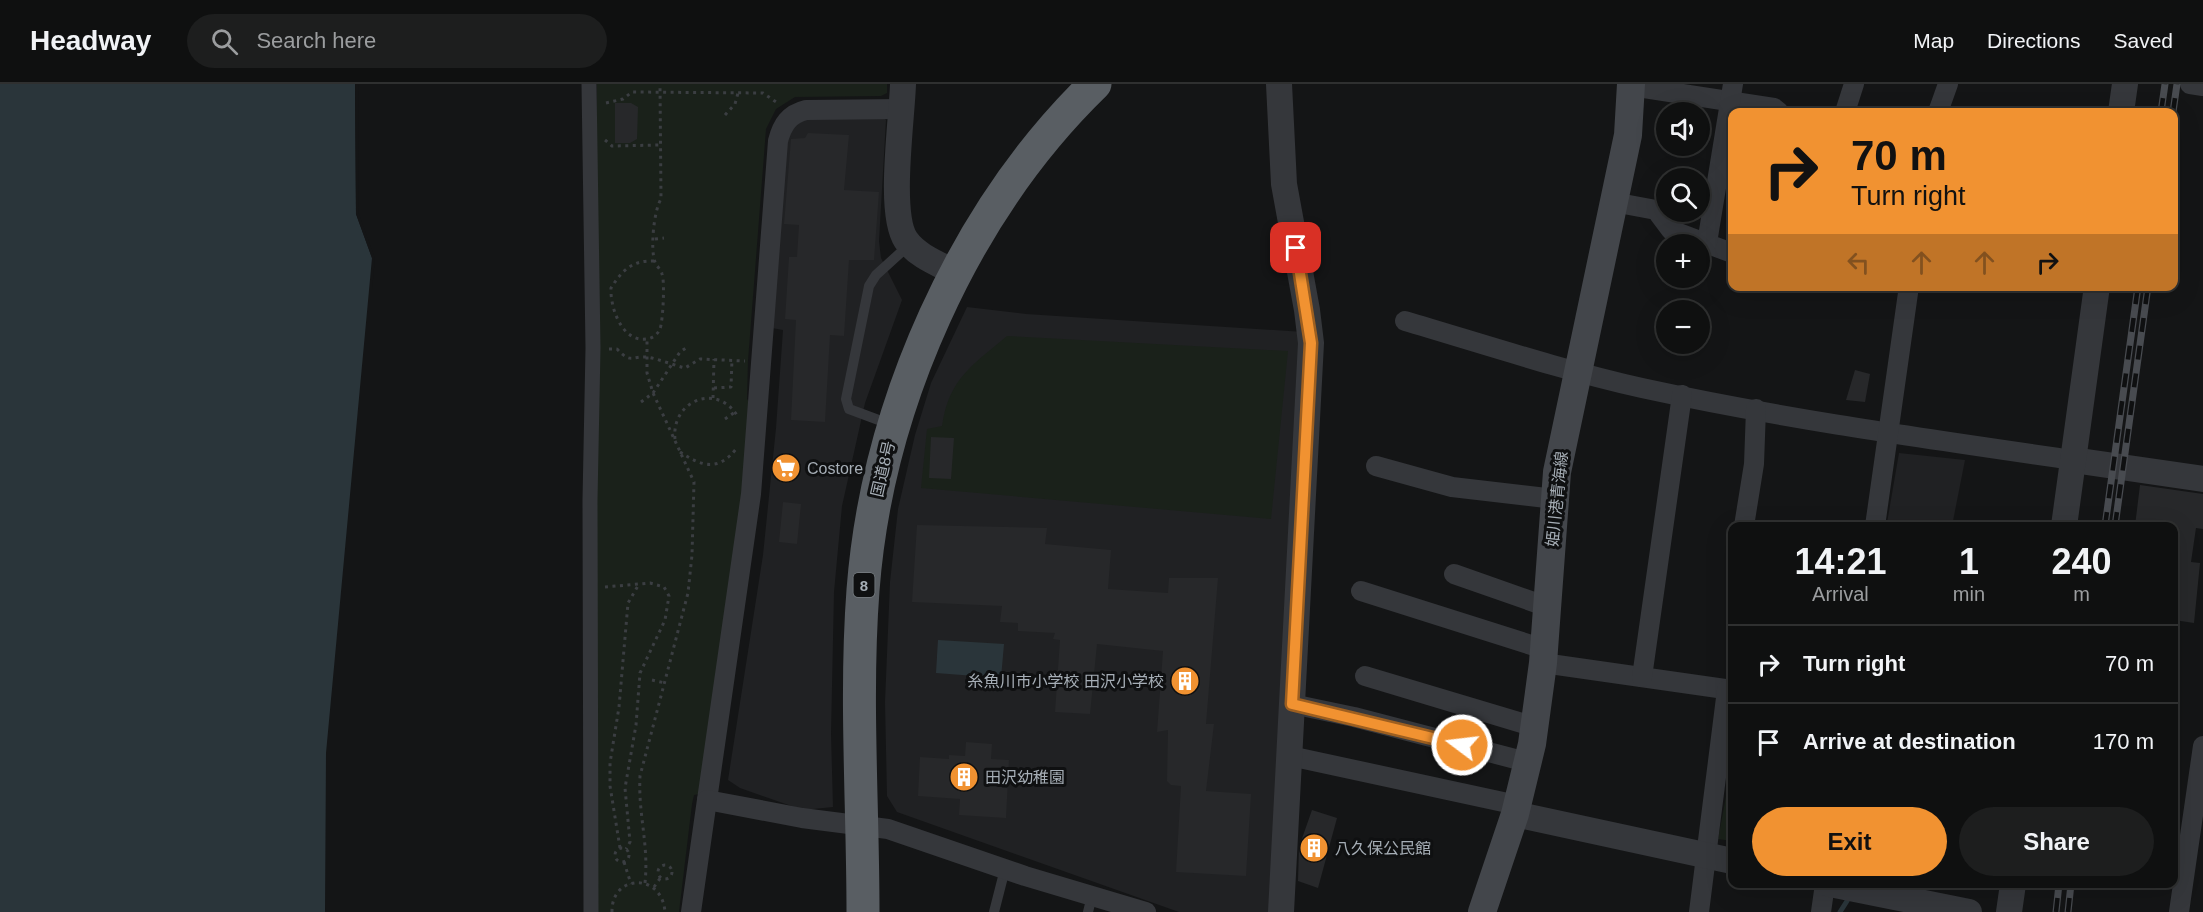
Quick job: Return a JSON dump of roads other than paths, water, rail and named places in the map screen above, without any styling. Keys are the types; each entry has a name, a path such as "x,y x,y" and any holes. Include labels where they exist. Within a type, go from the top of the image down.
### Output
{"highway":[{"name":"国道8号","path":"863,912 860,706 863,590 877,488 893,426 956,273 1032,156 1095,84"}],"main road":[{"name":"姫川港青海線","path":"1482,912 1516,809 1534,727 1544,656 1557,472 1576,372 1628,135 1631,85"}],"street":[{"path":"589,84 593,348 591,912"},
{"path":"1279,84 1284,184 1311,343 1281,912"},
{"path":"1846,108 1854,84"},
{"path":"1939,108 1948,84"},
{"path":"2122,108 2125,84"},
{"path":"2190,84 2203,86"},
{"path":"1631,85 1732,92 1774,108"},
{"path":"1729,108 1732,92"},
{"path":"691,912 751,494 778,141 787,121 798,112 806,110 902,96 897,213 904,238 929,259 956,273"},
{"path":"1708,234 1728,116"},
{"path":"1613,202 1656,210 1671,230 1682,234"},
{"path":"1710,244 1728,251"},
{"path":"1876,522 1908,291"},
{"path":"2065,522 2096,291"},
{"path":"1405,321 1576,372 1682,395 1887,433 2203,479"},
{"path":"1642,677 1682,395"},
{"path":"1745,522 1754,464 1756,409"},
{"path":"1376,466 1452,487 1555,499"},
{"path":"1454,574 1548,607"},
{"path":"1361,591 1544,656 1642,677 1728,690"},
{"path":"1365,676 1534,727"},
{"path":"1292,704 1354,717 1527,762"},
{"path":"1699,912 1728,704"},
{"path":"2179,912 2203,746"},
{"path":"1290,756 1728,860"},
{"path":"707,800 802,818 888,829 1005,868 1090,904 1146,912"},
{"path":"1821,912 1824,888"},
{"path":"1850,888 1969,912"},
{"path":"2010,912 2013,888"}],"lane":[{"path":"893,426 849,409 846,399 869,286 876,275 910,244"},
{"path":"994,912 1005,868"}],"waterway":[{"path":"1840,912 1847,901"}],"railway":[{"path":"2162,108 2165,84"},
{"path":"2174,108 2177,84"},
{"path":"2106,522 2137,291"},
{"path":"2116,522 2147,291"},
{"path":"2056,912 2059,888"},
{"path":"2068,912 2071,888"}],"place":[{"name":"Costore","path":"786,468"},
{"name":"糸魚川市小学校 田沢小学校","path":"1185,681"},
{"name":"田沢幼稚園","path":"964,777"},
{"name":"八久保公民館","path":"1314,848"}]}
